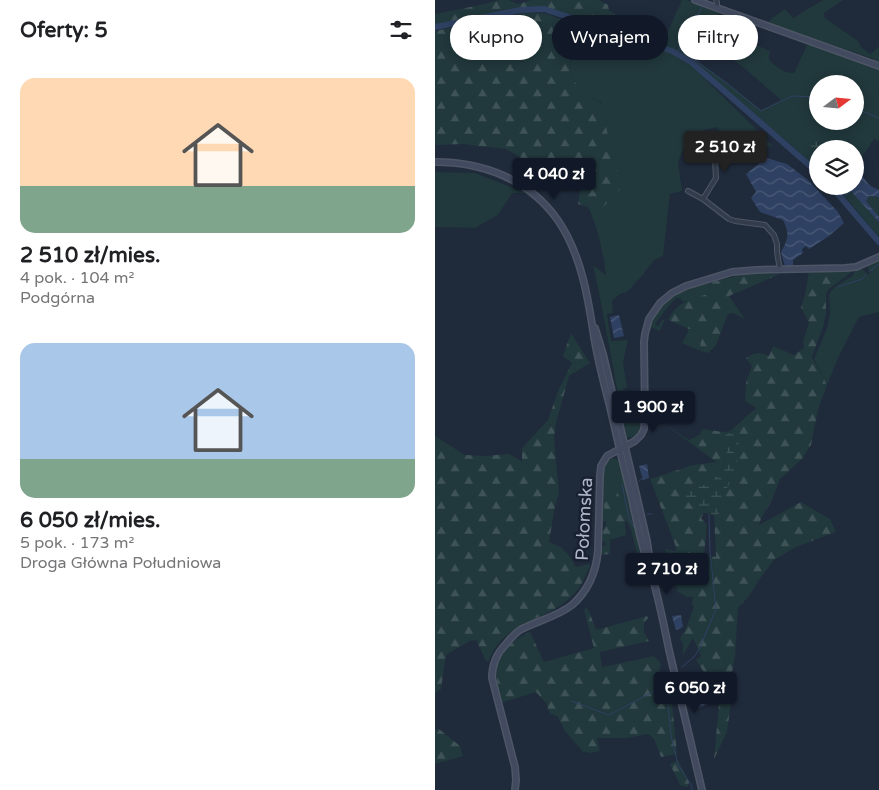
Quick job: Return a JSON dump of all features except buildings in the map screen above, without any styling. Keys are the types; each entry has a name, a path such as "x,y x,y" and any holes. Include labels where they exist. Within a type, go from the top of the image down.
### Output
{"main road":[{"path":"695,0 717,4 879,66"},
{"path":"435,162 465,164 494,171 521,185 545,204 559,221 571,242 603,354 622,448 647,541 652,575 702,790"},
{"name":"Połomska","path":"515,790 515,767 492,678 494,660 499,651 519,631 570,607 585,590 593,576 599,542 599,479 601,466 609,454 635,441 642,432 645,422 644,342 649,319 660,304 679,289 732,272 855,267 879,257"}],"street":[{"path":"703,199 716,178 716,136"},
{"path":"688,191 703,199 729,219 765,225 774,235 780,270"}],"green space":[{"path":"499,0 508,0 518,4 532,0 599,0 608,5 609,10 617,15 569,15 545,7 521,8 486,15 450,15 450,22 435,25 435,14"},
{"path":"682,0 687,0 720,12 719,15 678,15 678,52 668,48 668,31"},
{"path":"823,0 843,0 824,13 825,18 858,41 862,48 870,54 879,47 879,62 768,23 785,9 793,18"},
{"path":"527,12 552,16 552,60 570,60 571,76 583,93 600,102 621,189 599,211 578,204 585,159 568,158 539,168 506,149 462,144 435,145 435,31 450,28 450,60 542,60 542,15 512,15"},
{"path":"808,43 879,69 879,141 874,139 864,154 864,140 809,140 809,162 689,60 696,60 761,110 781,100 734,60 758,60 758,46 770,51 769,59 777,67 787,72 794,73"},
{"path":"668,52 678,57 678,60 684,60 689,63 773,146 738,149 716,127 690,134 678,162 682,191 670,194 663,256 654,260 627,292 620,294 612,301 613,313 607,314 611,341 628,340 623,362 627,388 623,389 625,404 643,403 643,417 639,431 633,438 627,437 593,265 606,275 600,240 588,207 599,211 601,102 583,93 571,76 570,60 668,60"},
{"path":"815,132 818,140 809,140 809,146 805,143"},
{"path":"435,172 475,173 526,193 512,193 498,215 475,228 435,227"},
{"path":"844,195 854,195 879,222 879,237"},
{"path":"869,196 879,197 879,217 866,201"},
{"path":"879,260 879,312 859,317 827,385 814,359 827,328 830,314 829,295 836,286 852,276 856,269 862,269 869,275 868,266"},
{"path":"852,269 853,271 829,289 826,294 826,314 812,357 827,385 818,410 811,445 802,459 780,479 759,525 801,502 830,519 836,532 796,547 774,560 750,595 738,608 735,657 732,672 733,688 727,732 714,759 720,693 696,660 701,656 693,638 683,655 683,644 680,639 694,607 692,605 693,597 687,597 678,592 665,549 676,551 676,547 650,479 693,465 716,462 663,423 689,440 699,435 703,429 723,432 730,431 756,408 745,401 746,382 752,366 746,358 757,353 769,356 773,346 794,355 804,348 803,341 809,323 801,307 809,271","holes":["704,512 714,513 716,557 704,554 707,525 701,518"]},
{"path":"745,274 780,274 729,296 745,319 733,313 728,314 716,345 708,353 700,351 701,337 699,331 668,320 680,305 708,294 712,282"},
{"path":"712,282 708,294 683,302 680,298 676,298 655,324 658,326 665,319 660,331 649,327 661,307 674,296 690,288"},
{"path":"689,329 699,331 701,337 700,351 682,343"},
{"path":"571,333 590,363 569,376 556,423 554,438 559,493 549,542 561,547 576,567 590,564 590,566 580,586 572,596 562,605 526,623 504,638 489,661 486,661 476,640 470,641 446,655 441,689 435,693 435,436 465,455 509,454 522,461 522,448 548,420 558,391 572,363 563,356"},
{"path":"736,431 739,439 737,463 735,472 723,496 719,514 715,515 700,511 688,501 686,497 687,489 707,484 722,474 729,463 725,448 725,435"},
{"path":"614,458 619,460 622,465 648,576 643,577 627,521 623,523 601,521 603,472 608,460"},
{"path":"607,488 617,489 624,516 626,535 610,540 610,554 601,555 602,546 606,545 602,541 606,525 604,503"},
{"path":"586,607 596,630 647,616 648,618 644,623 644,632 649,641 600,652 602,667 654,656 661,663 658,679 666,685 672,703 677,754 661,757 654,739 648,734 627,738 597,738 600,751 583,752 565,731 557,716 550,714 546,703 536,692 501,702 497,680 498,663 507,648 521,637 530,632 544,662 594,648 584,610"},
{"path":"439,729 460,746 463,756 435,764 435,730"},
{"path":"678,760 689,782 688,787 680,785 670,764"}],"water":[{"path":"766,158 787,164 809,181 809,195 822,195 838,212 844,223 809,249 806,246 802,249 803,253 793,260 793,266 785,267 781,252 787,236 787,229 783,220 760,212 751,198 756,192 746,174"},
{"path":"864,178 872,187 879,190 879,197 869,196 866,201 879,217 879,222 854,195 864,195"},
{"path":"619,315 624,336 614,338 610,317"},
{"path":"647,464 649,478 643,480 639,466"},
{"path":"681,615 683,627 676,630 672,616"},
{"path":"704,678 717,699 699,708 691,683"}],"waterway":[{"path":"677,53 702,7"},
{"path":"435,27 521,10 544,9 672,51 691,62 809,165"},
{"path":"695,60 761,111 792,96 809,97"},
{"path":"864,112 879,118"},
{"path":"839,195 879,242"},
{"path":"841,198 846,195"},
{"path":"870,271 879,264"},
{"path":"838,287 862,279 866,275"},
{"path":"639,481 643,478"},
{"path":"622,484 629,518 634,527"},
{"path":"647,514 652,514"},
{"path":"682,667 695,656 716,609 710,551 709,515"},
{"path":"571,701 609,715 666,685 669,681"},
{"path":"666,685 671,735 678,765 692,786 692,790"}]}
